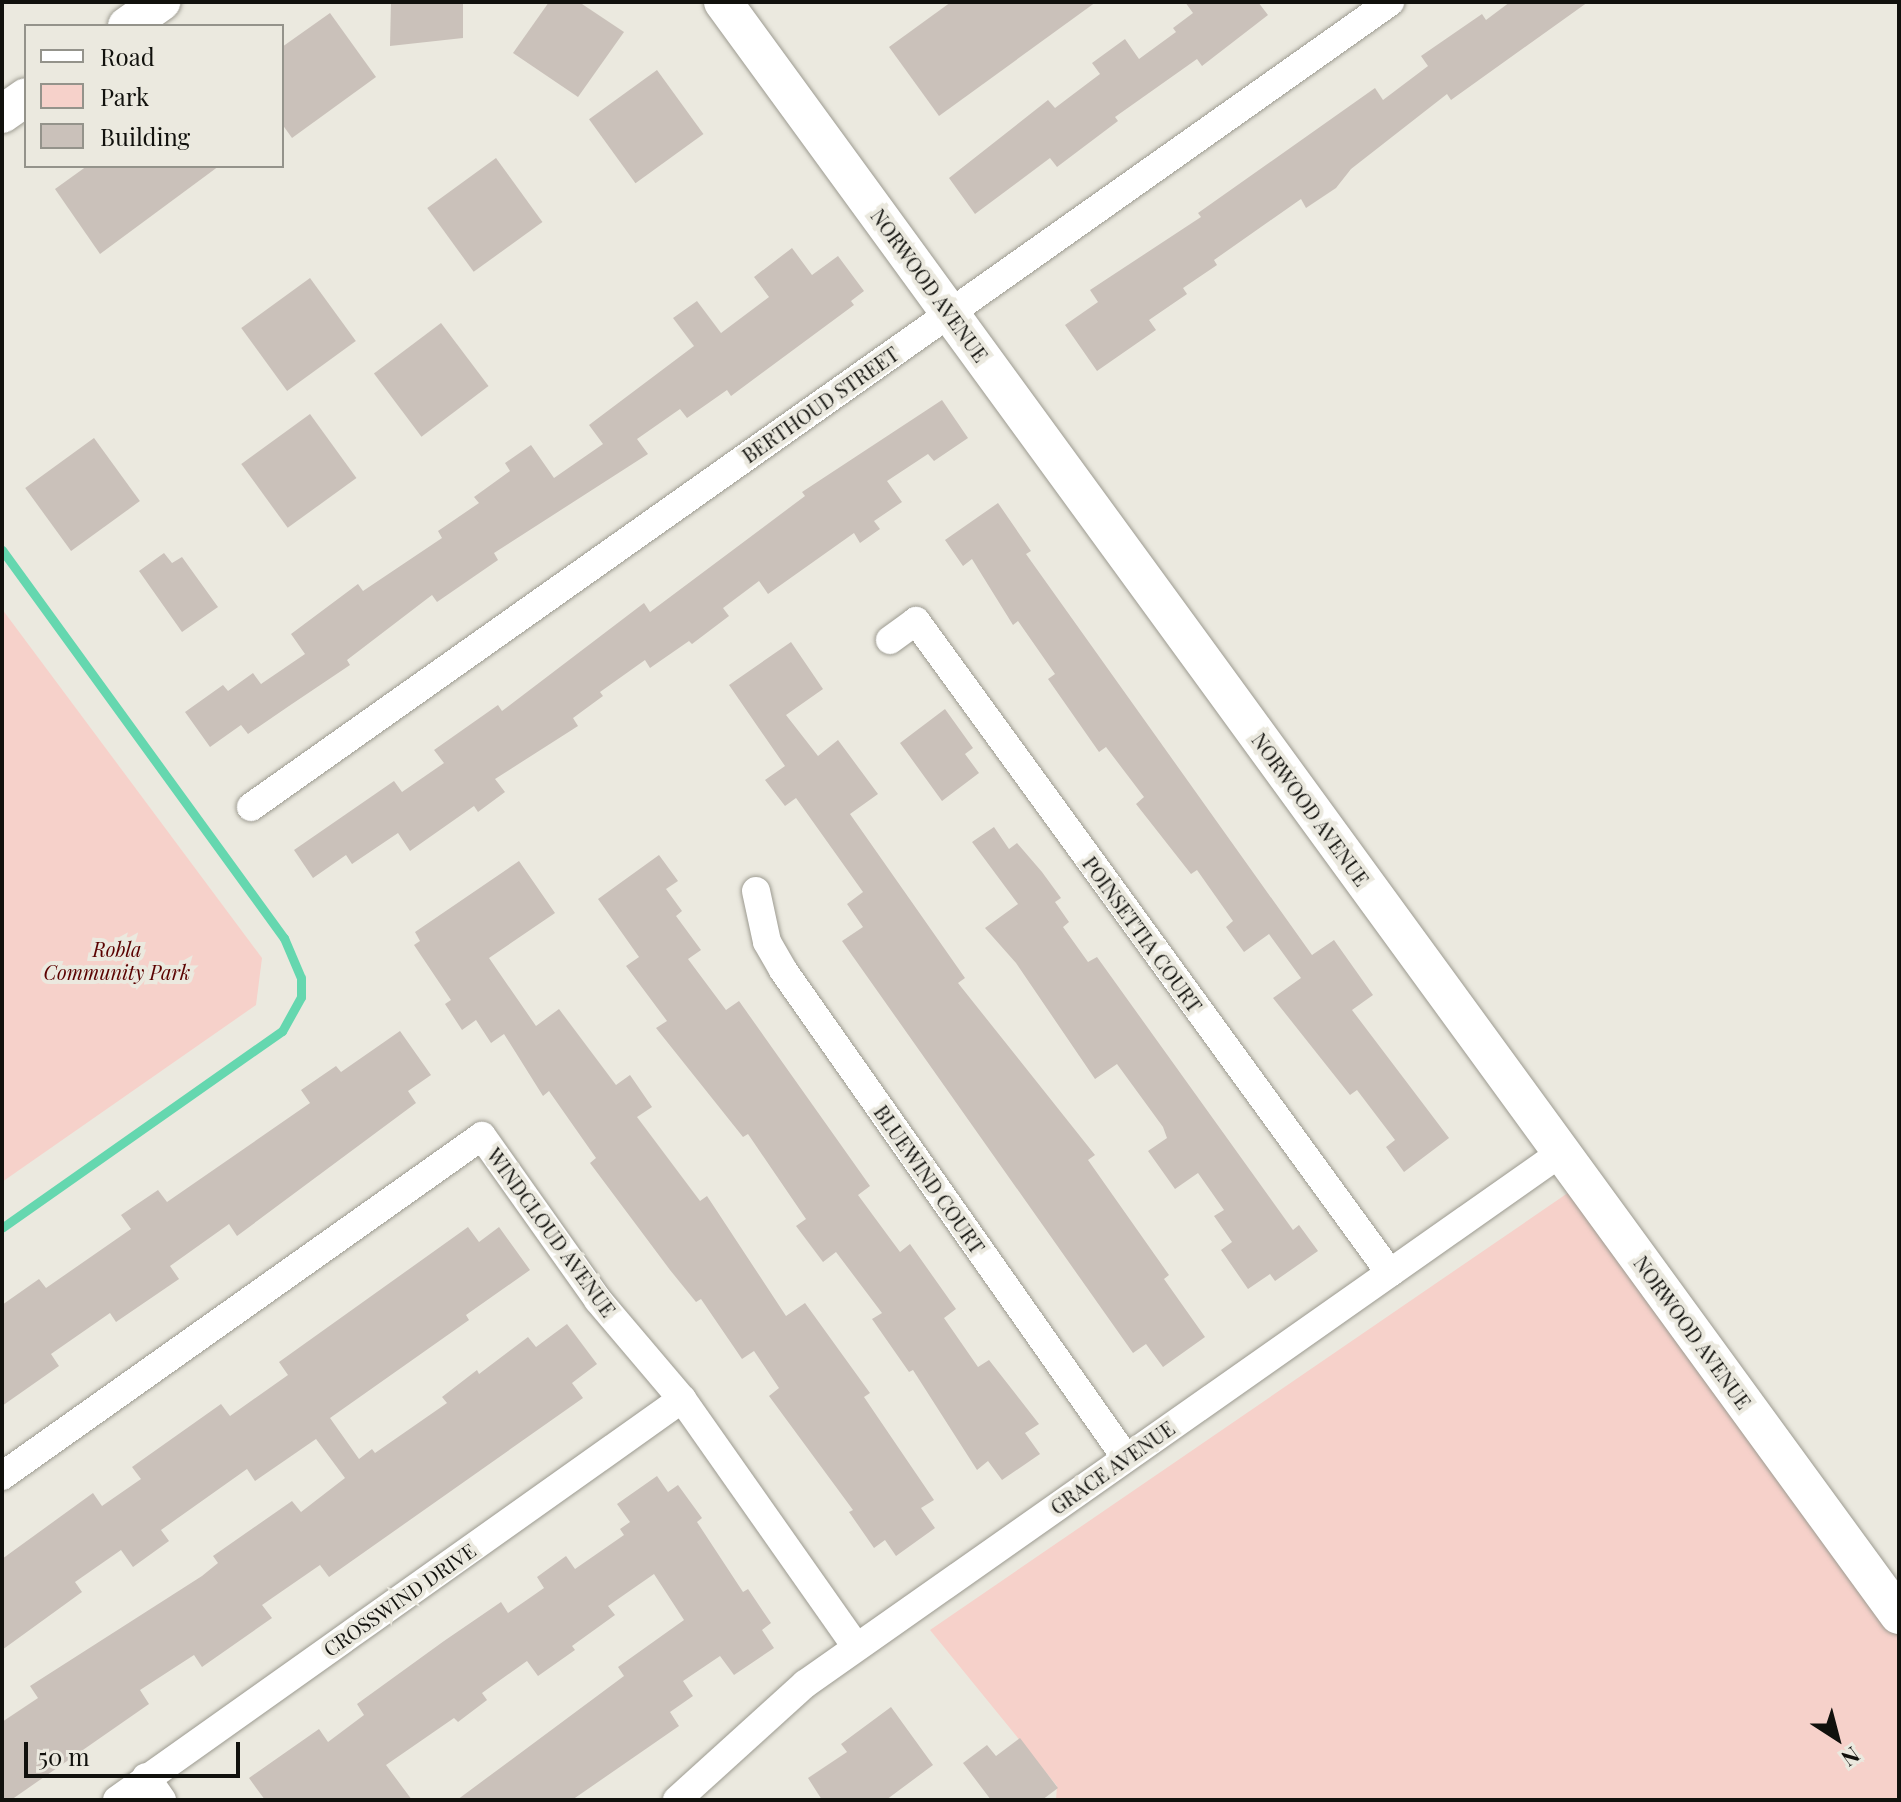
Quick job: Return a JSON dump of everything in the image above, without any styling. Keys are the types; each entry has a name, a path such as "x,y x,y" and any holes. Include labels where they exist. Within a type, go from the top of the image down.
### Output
{"main road":[{"path":"130,24 161,2"},
{"name":"NORWOOD AVENUE","path":"723,2 1899,1615"},
{"path":"2,114 24,98"}],"street":[{"name":"BERTHOUD STREET","path":"251,807 1390,2"},
{"name":"POINSETTIA COURT","path":"890,640 916,621 1390,1273"},
{"name":"BLUEWIND COURT","path":"756,891 767,942 783,970 1126,1458"},
{"name":"WINDCLOUD AVENUE","path":"2,1476 482,1136 598,1300 682,1399 856,1647"},
{"name":"GRACE AVENUE","path":"677,1800 805,1684 1562,1152"},
{"name":"CROSSWIND DRIVE","path":"117,1800 154,1789 682,1399"}],"green space":[{"name":"Robla Community Park","path":"2,609 262,958 256,1005 2,1182"},
{"path":"1578,1186 1899,1621 1899,1800 1056,1800 1057,1786 930,1630"}],"building":[{"path":"391,2 463,2 463,38 390,46"},
{"path":"549,2 579,2 624,32 578,97 513,53"},
{"path":"951,2 1096,2 939,116 889,47"},
{"path":"1185,2 1258,2 1268,15 1202,66 1197,59 1115,117 1118,121 1057,167 1050,158 975,214 949,178 1048,100 1055,108 1100,74 1092,63 1125,39 1139,59 1176,32 1173,28 1193,13"},
{"path":"1510,2 1588,2 1451,100 1447,94 1351,169 1336,188 1306,208 1301,199 1214,260 1217,265 1183,288 1187,294 1149,320 1156,330 1097,371 1065,325 1098,302 1090,290 1201,217 1198,213 1375,88 1383,100 1428,66 1421,56 1482,14 1486,20"},
{"path":"330,13 376,77 292,138 284,127 284,46"},
{"path":"657,70 703,134 635,183 589,119"},
{"path":"496,158 542,222 474,272 427,208"},
{"path":"84,168 216,168 100,254 55,189"},
{"path":"792,248 812,275 838,256 864,291 851,301 854,305 731,396 727,390 687,418 680,409 637,439 648,454 494,553 498,560 437,602 432,595 347,660 350,665 248,734 241,725 210,747 185,712 223,685 228,691 253,673 261,684 305,654 291,634 358,584 363,591 442,538 438,531 479,503 474,497 510,471 505,463 531,445 554,478 603,444 589,425 694,346 673,318 697,301 721,333 769,297 754,277"},
{"path":"310,278 356,341 287,391 241,328"},
{"path":"441,323 489,386 421,437 374,374"},
{"path":"942,400 968,438 934,461 928,454 887,481 902,502 874,521 880,529 860,543 854,533 768,594 759,581 723,608 729,616 692,644 689,641 650,668 645,660 600,692 603,696 573,718 578,726 495,779 505,792 478,812 474,806 410,851 398,833 352,864 346,855 313,878 294,850 394,781 402,792 444,763 434,750 498,705 502,711 644,603 650,612 805,496 802,492"},
{"path":"310,414 356,478 288,528 241,464"},
{"path":"94,438 140,501 71,551 25,488"},
{"path":"998,503 1031,551 1026,554 1312,955 1334,940 1373,995 1352,1010 1449,1138 1404,1172 1386,1147 1395,1140 1357,1090 1350,1095 1273,998 1301,978 1269,934 1244,952 1226,927 1233,921 1197,870 1191,874 1136,804 1144,797 1106,747 1099,752 1048,679 1055,674 1018,621 1013,625 972,559 963,566 945,540"},
{"path":"164,553 172,563 182,557 218,607 182,632 139,571"},
{"path":"791,642 823,689 786,715 818,756 838,740 878,794 850,814 965,978 958,983 1095,1155 1088,1160 1169,1275 1164,1279 1205,1337 1163,1367 1146,1344 1133,1353 842,941 863,927 847,904 863,892 796,798 785,806 765,780 785,766 729,685"},
{"path":"945,709 973,748 965,754 979,773 942,801 900,743"},
{"path":"994,827 1009,849 1017,843 1042,872 1061,898 1055,902 1069,922 1063,927 1088,962 1097,957 1293,1230 1299,1225 1318,1251 1275,1281 1270,1274 1248,1289 1221,1250 1232,1242 1214,1216 1224,1210 1198,1173 1175,1189 1148,1151 1167,1138 1163,1127 1117,1064 1095,1079 1016,963 985,928 1018,904 972,842"},
{"path":"659,855 678,881 666,889 682,911 676,916 701,950 688,959 726,1010 739,1001 870,1186 858,1195 900,1252 910,1244 956,1309 944,1318 978,1367 989,1360 1039,1424 1025,1433 1040,1454 1002,1480 988,1461 977,1470 913,1370 909,1372 872,1319 882,1313 836,1252 823,1262 796,1226 806,1219 748,1134 743,1137 656,1028 667,1021 626,966 639,957 598,899"},
{"path":"519,861 555,913 489,958 536,1026 559,1009 616,1085 630,1075 652,1107 637,1117 700,1201 707,1196 786,1316 805,1303 870,1393 864,1397 934,1500 921,1508 935,1528 896,1556 885,1540 874,1548 849,1512 853,1510 769,1396 779,1388 754,1351 742,1359 701,1299 696,1302 670,1270 590,1163 596,1158 549,1091 543,1096 504,1034 491,1043 476,1020 462,1030 445,1004 451,1000 414,945 420,941 415,932"},
{"path":"400,1031 431,1075 408,1091 416,1103 237,1236 229,1224 170,1266 179,1279 116,1322 110,1313 51,1354 59,1366 2,1406 2,1305 39,1279 46,1288 131,1229 121,1215 158,1190 167,1202 310,1103 301,1090 336,1066 341,1072"},
{"path":"468,1227 479,1242 499,1227 530,1270 466,1315 469,1320 330,1418 359,1459 372,1449 375,1453 447,1403 442,1397 477,1370 479,1374 528,1337 536,1347 567,1324 597,1364 572,1383 583,1398 329,1577 320,1565 262,1605 272,1618 202,1667 194,1655 140,1690 149,1704 11,1800 2,1800 2,1722 38,1698 30,1686 202,1576 218,1563 213,1556 292,1501 301,1512 345,1478 316,1439 255,1481 247,1469 161,1530 169,1541 133,1567 121,1550 75,1582 82,1592 2,1650 2,1559 93,1493 102,1506 141,1479 132,1467 221,1404 230,1416 288,1375 279,1362"},
{"path":"657,1476 668,1492 678,1485 702,1518 697,1522 743,1592 748,1589 771,1623 762,1630 774,1648 734,1675 720,1656 683,1681 693,1696 670,1712 679,1726 572,1800 457,1800 624,1676 618,1667 684,1620 654,1574 608,1606 615,1615 572,1646 575,1650 538,1676 527,1661 482,1693 487,1700 458,1722 454,1718 386,1765 412,1800 265,1800 249,1778 319,1729 328,1742 364,1715 357,1704 501,1602 508,1613 544,1588 537,1577 566,1556 575,1569 624,1535 620,1529 630,1522 617,1504"},
{"path":"891,1707 933,1765 886,1800 822,1800 808,1778 847,1752 841,1744"},
{"path":"1020,1738 1058,1788 1042,1800 991,1800 963,1763 987,1745 996,1756"}],"waterway":[{"path":"2,550 284,938 301,978 301,997 282,1031 2,1228"}]}
